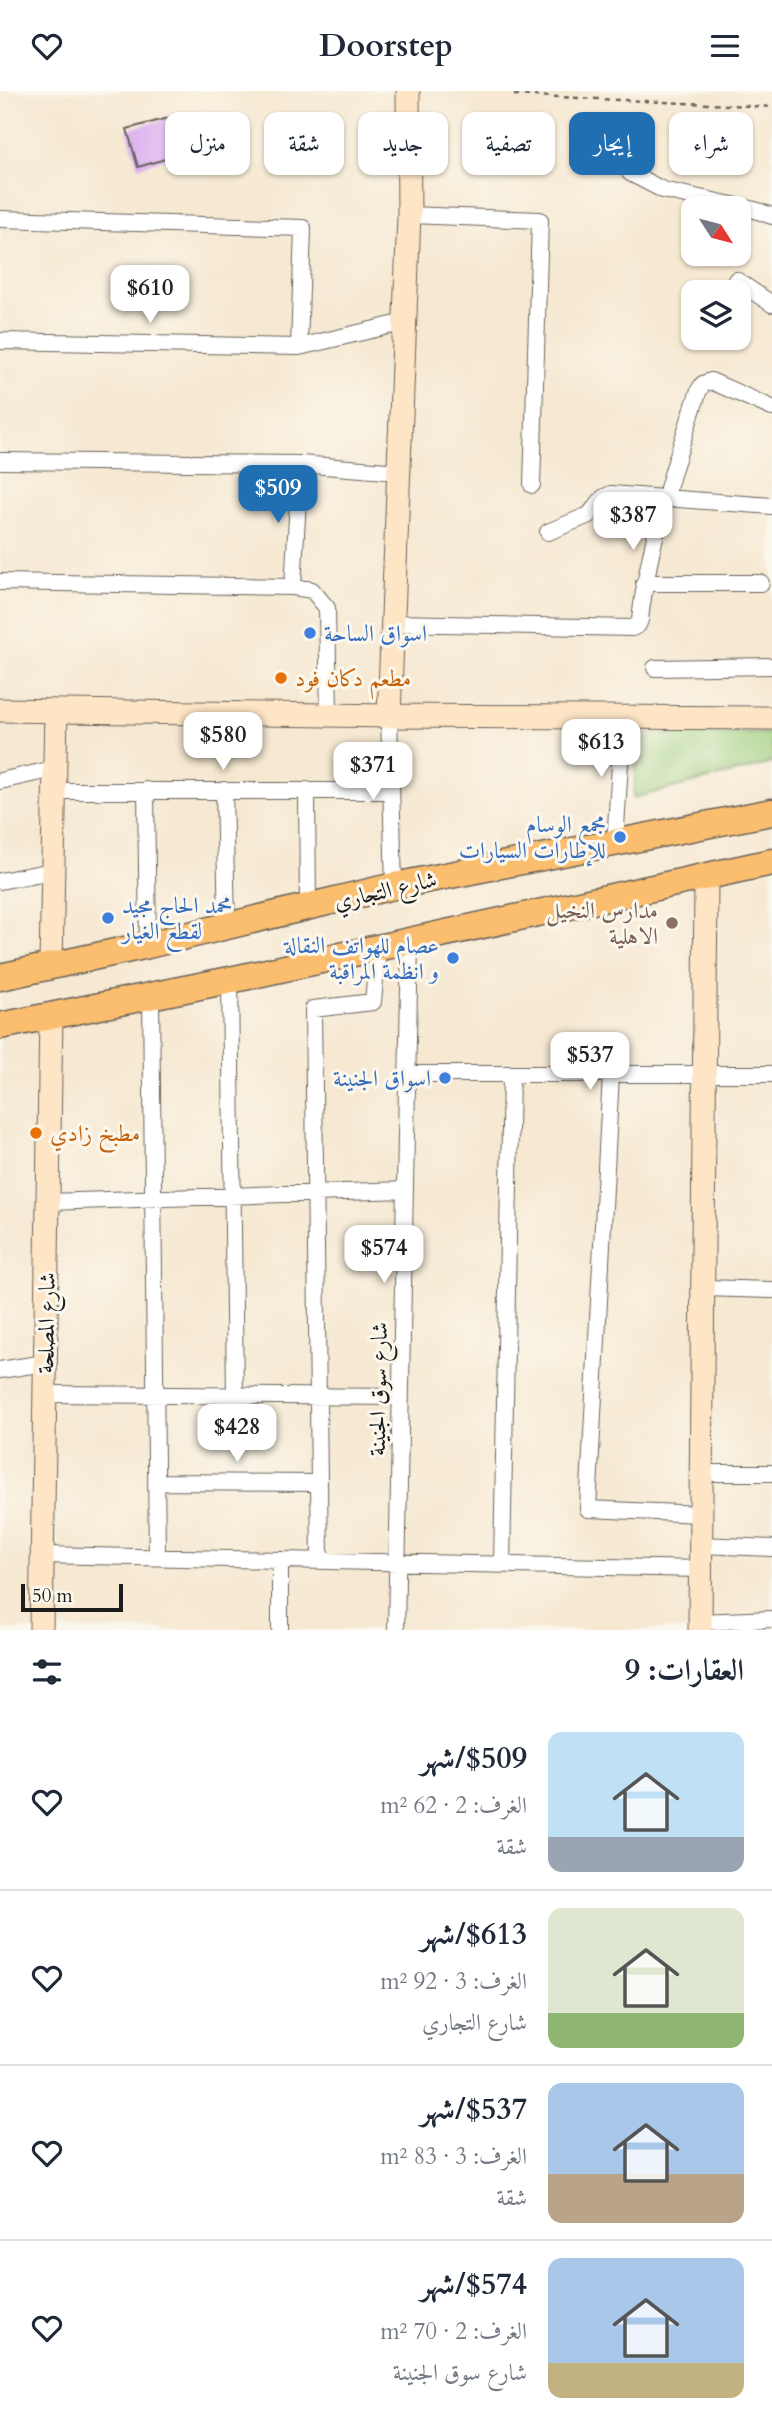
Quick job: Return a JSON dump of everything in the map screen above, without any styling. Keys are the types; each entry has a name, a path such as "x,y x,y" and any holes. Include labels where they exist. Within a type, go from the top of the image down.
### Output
{"main road":[{"name":"شارع التجاري","path":"0,977 394,887 772,812"},
{"path":"0,1026 230,980 772,862"}],"street":[{"path":"394,887 389,716 409,215 408,91"},
{"path":"634,175 663,190 772,216"},
{"path":"409,215 540,220 532,485"},
{"path":"0,219 303,228 299,347"},
{"path":"751,290 772,304"},
{"path":"0,341 299,347 405,321"},
{"path":"393,623 632,628 638,625 644,583 664,497 699,390 703,384 711,381 772,408"},
{"path":"0,461 300,464 399,472"},
{"path":"293,587 300,464"},
{"path":"548,532 589,515 603,498 611,494 772,506"},
{"path":"0,582 293,587 312,590 327,608 329,715"},
{"path":"644,583 761,583"},
{"path":"654,668 772,666"},
{"path":"0,710 772,718"},
{"path":"51,965 56,711"},
{"path":"615,843 623,717"},
{"path":"0,781 54,780 146,790 391,791"},
{"path":"146,790 148,945"},
{"path":"224,790 227,927"},
{"path":"307,790 309,908"},
{"path":"0,881 52,871"},
{"path":"706,877 700,1626 772,1619"},
{"name":"شارع سوق الجنينة","path":"396,1630 410,940"},
{"path":"320,1561 313,1009 373,1002 378,947"},
{"path":"230,980 235,1396"},
{"path":"151,996 157,1557"},
{"name":"شارع المصلحة","path":"41,1630 51,1015"},
{"path":"407,1074 772,1074"},
{"path":"502,1565 511,1074"},
{"path":"611,1074 588,1509 701,1514"},
{"path":"48,1202 405,1190"},
{"path":"703,1288 772,1290"},
{"path":"0,1370 46,1363"},
{"path":"45,1394 401,1397"},
{"path":"701,1473 772,1473"},
{"path":"156,1482 318,1483"},
{"path":"701,1545 772,1548"},
{"path":"43,1555 701,1569"},
{"path":"280,1560 280,1630"}],"path":[{"path":"514,95 772,107"}],"green space":[{"path":"772,733 772,763 633,798 639,734"}],"building":[{"path":"165,119 165,159 138,167 127,129"}],"place":[{"name":"اسواق الساحة","path":"310,633"},
{"name":"مطعم دكان فود","path":"281,678"},
{"name":"مجمع الوسام للإطارات السيارات","path":"620,837"},
{"name":"محمد الحاج مجيد لقطع الغيار","path":"108,918"},
{"name":"مدارس النخيل الاهلية","path":"672,923"},
{"name":"عصام للهواتف النقالة و انظمة المراقبة","path":"453,958"},
{"name":"اسواق الجنينة","path":"445,1078"},
{"name":"مطبخ زادي","path":"36,1133"}]}
